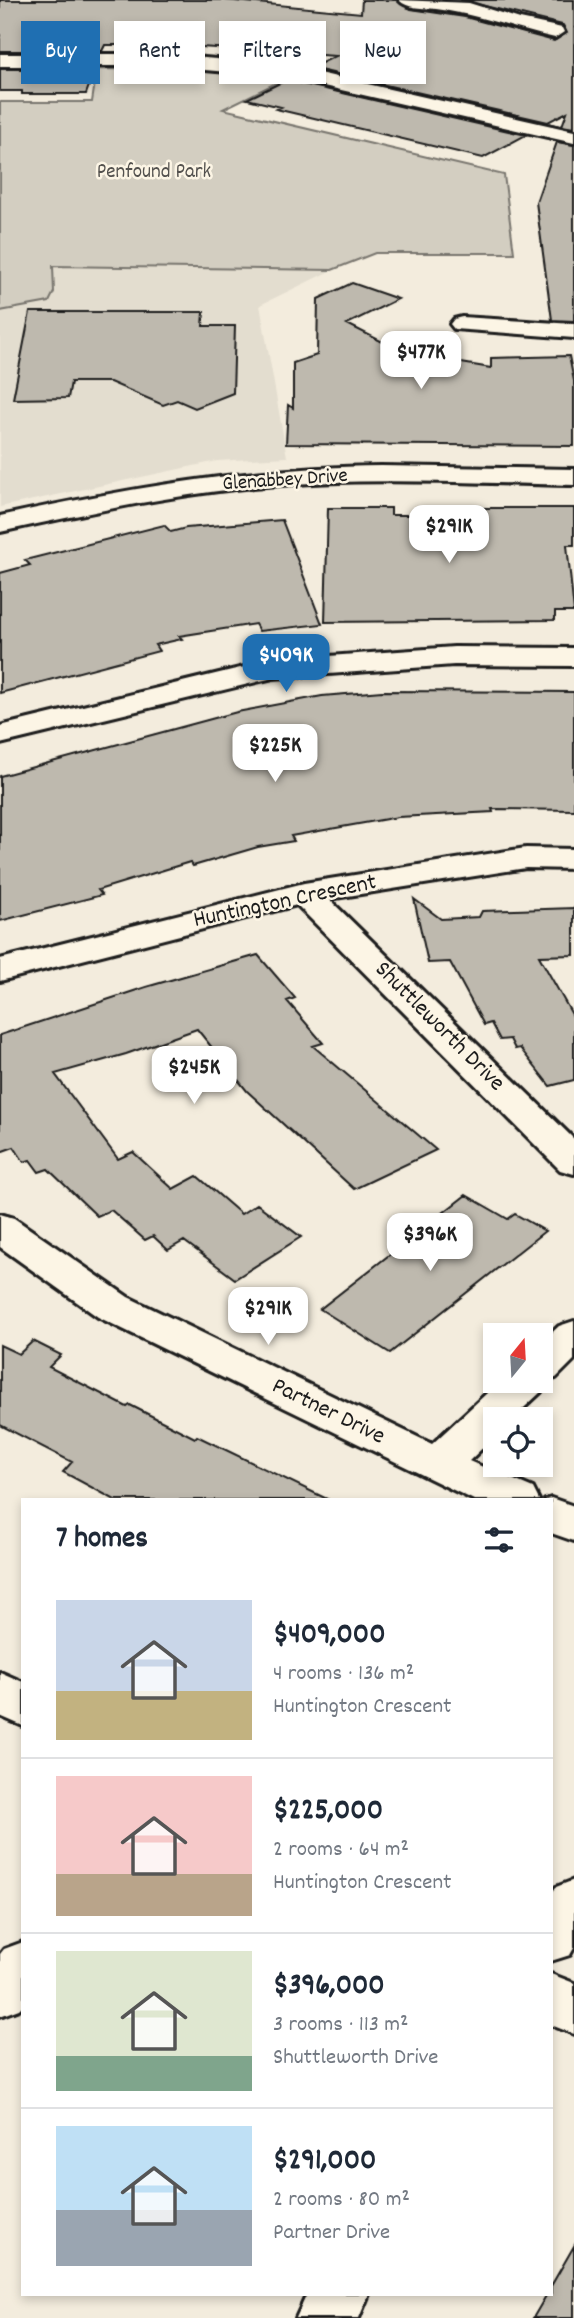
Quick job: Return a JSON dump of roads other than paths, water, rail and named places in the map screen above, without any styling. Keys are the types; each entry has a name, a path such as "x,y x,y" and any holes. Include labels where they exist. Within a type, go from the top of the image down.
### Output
{"street":[{"path":"408,0 469,8 516,24 555,32"},
{"path":"0,60 160,60 284,71 574,137"},
{"path":"462,324 574,331"},
{"name":"Glenabbey Drive","path":"0,524 102,502 266,478 574,477"},
{"path":"0,735 273,669 454,656 574,657"},
{"name":"Huntington Crescent","path":"0,970 304,893 526,858 574,859"},
{"name":"Shuttleworth Drive","path":"304,893 574,1161"},
{"name":"Partner Drive","path":"0,1227 113,1307 437,1465 512,1498"},
{"path":"553,1356 574,1336"},
{"path":"437,1465 513,1393"},
{"path":"553,1515 574,1524"},
{"path":"0,1692 21,1705"},
{"path":"553,1935 574,1903"},
{"path":"0,1992 21,1968"},
{"path":"553,1999 574,2010"},
{"path":"326,2318 339,2296"}],"park label":[{"name":"Penfound Park","path":"154,173"}]}
